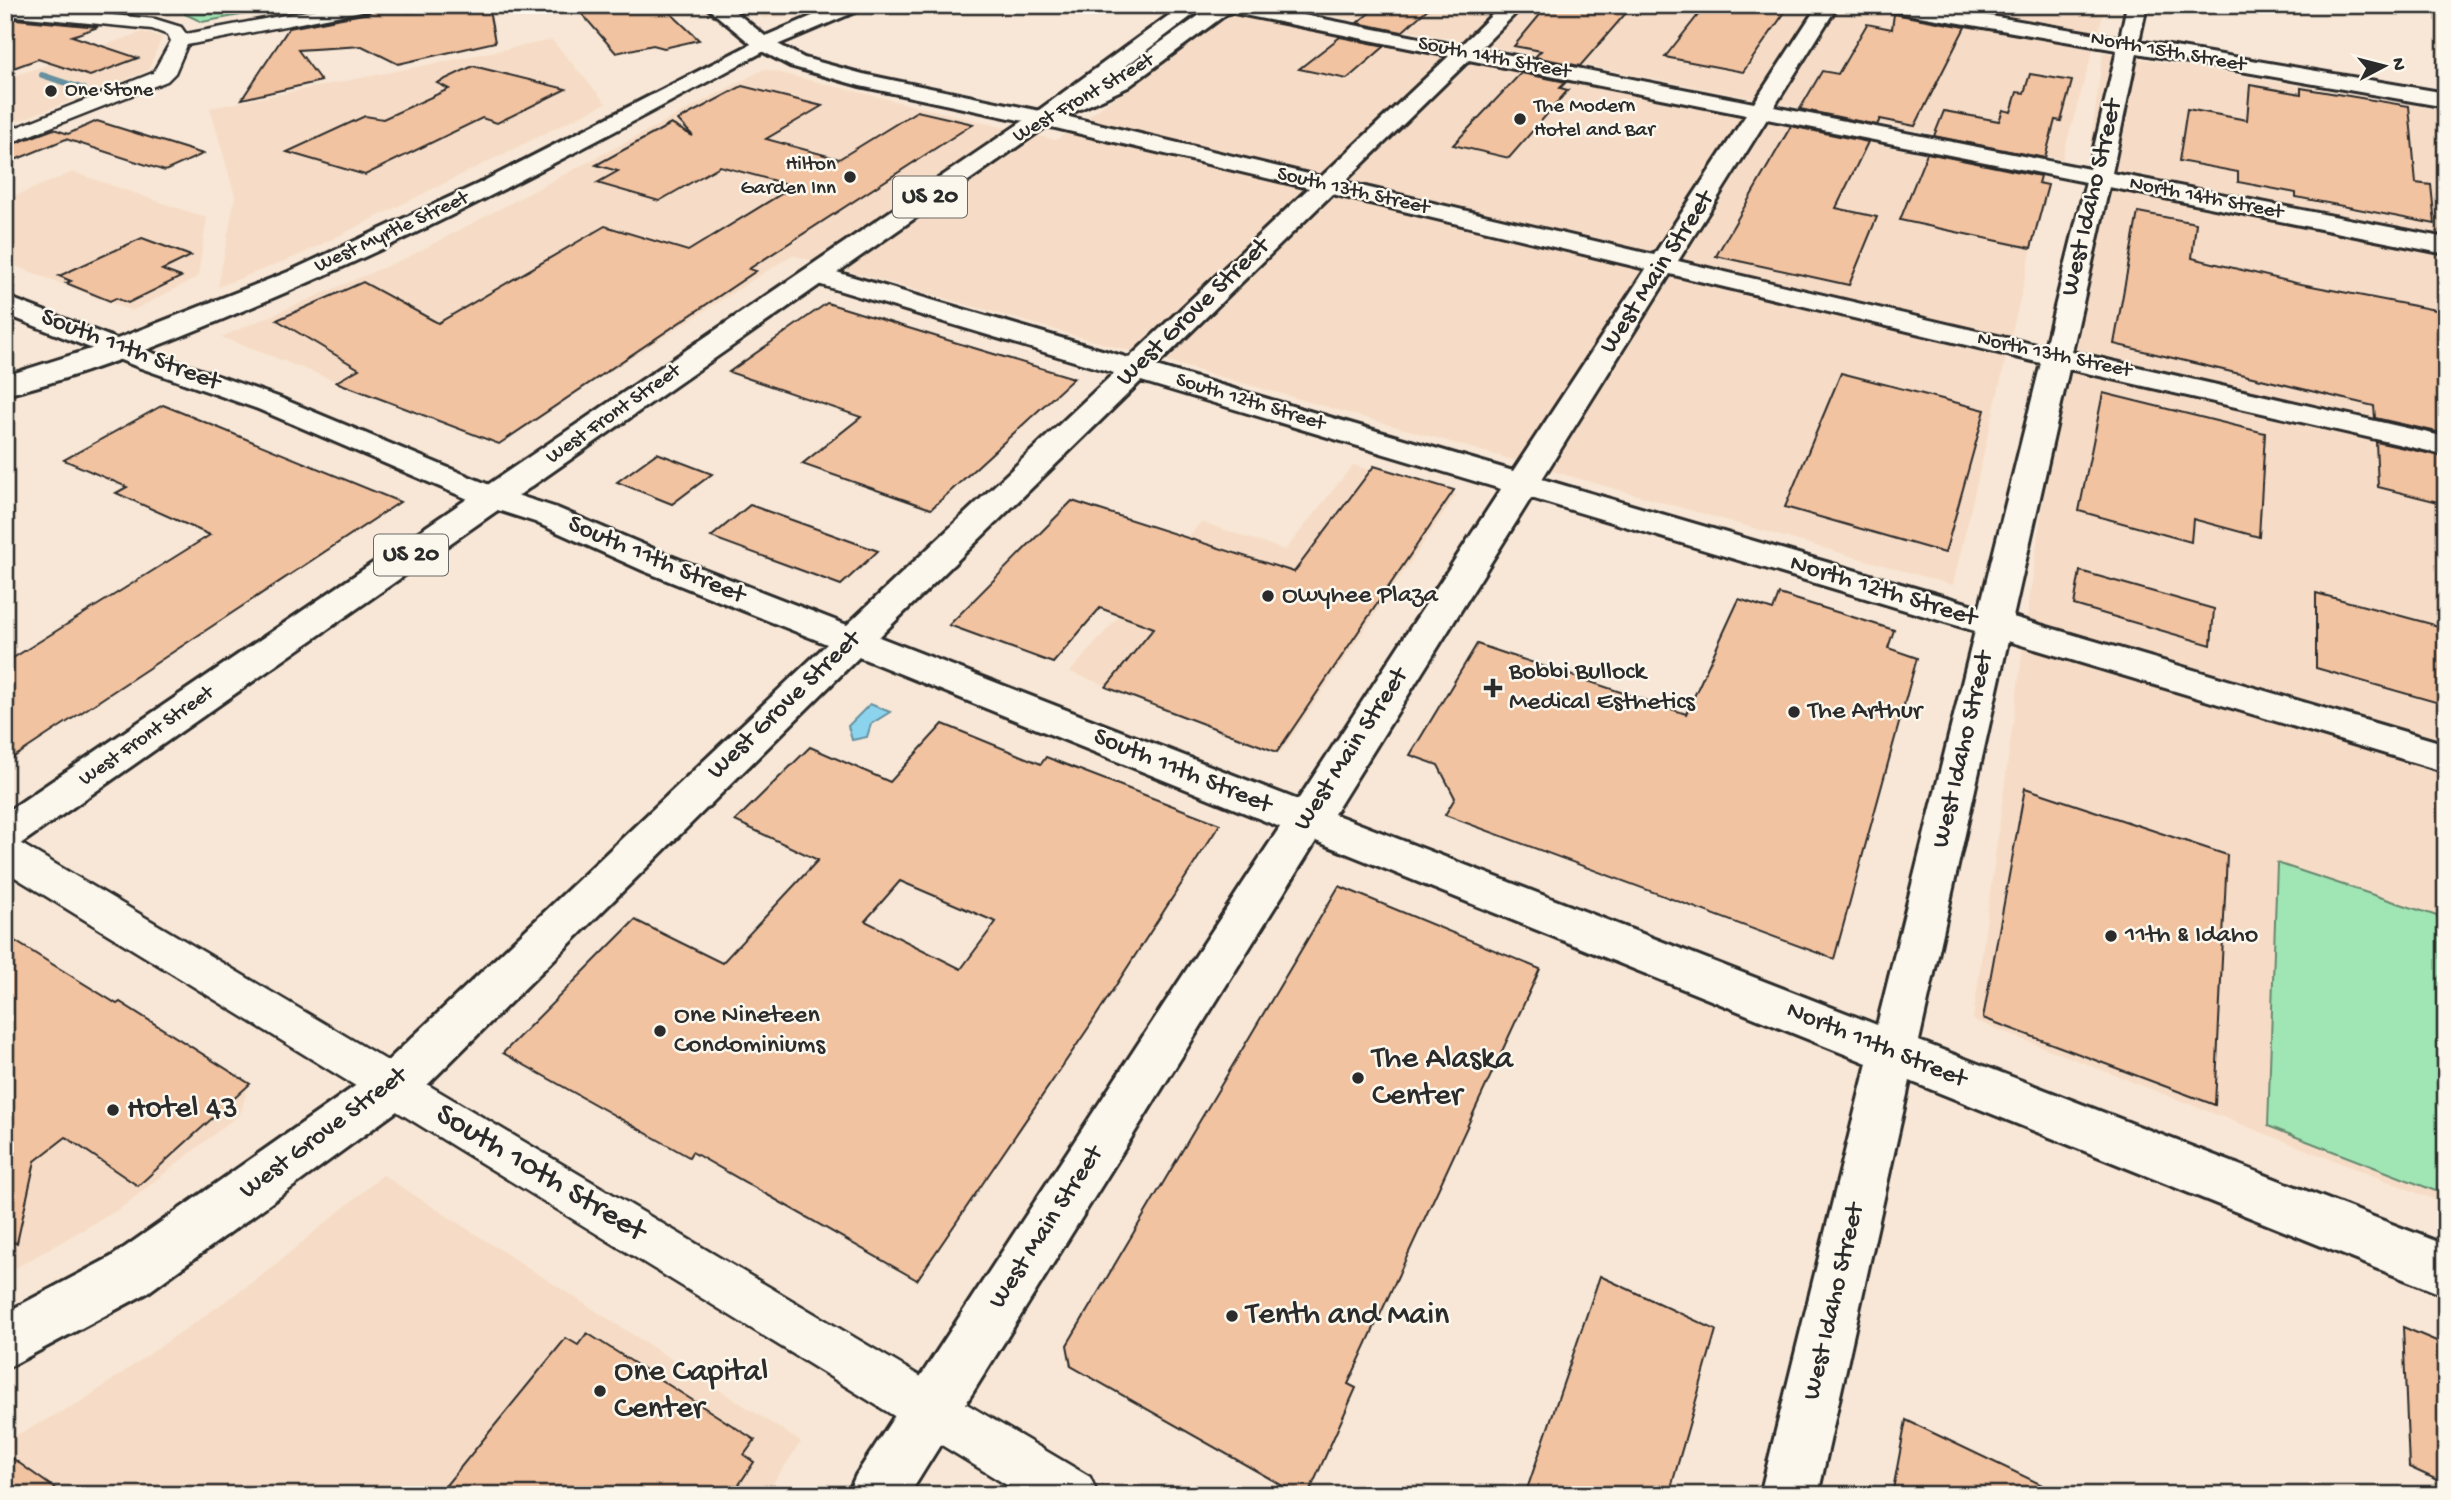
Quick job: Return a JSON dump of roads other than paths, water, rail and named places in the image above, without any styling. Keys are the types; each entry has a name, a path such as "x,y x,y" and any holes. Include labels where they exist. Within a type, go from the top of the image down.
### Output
{"main road":[{"name":"South 13th Street","path":"715,5 763,44 797,62 860,80 1043,118 1663,265"},
{"name":"West Myrtle Street","path":"5,386 118,349 287,282 465,199 763,44 855,5"},
{"name":"US 20","path":"1043,118 1196,5"},
{"name":"West Front Street","path":"5,834 1043,118 1120,82 1227,5"},
{"name":"South 14th Street","path":"1227,5 1761,112"},
{"name":"West Grove Street","path":"5,1342 130,1275 395,1085 852,641 1514,5"},
{"name":"West Main Street","path":"876,1495 1828,5"},
{"name":"North 15th Street","path":"1890,5 2446,100"},
{"name":"West Idaho Street","path":"1789,1495 2099,178 2137,5"},
{"name":"North 14th Street","path":"1761,112 2446,246"},
{"name":"North 13th Street","path":"1663,265 2446,446"},
{"name":"South 12th Street","path":"817,275 1522,485"},
{"name":"South 11th Street","path":"5,304 118,349 268,403 493,498 546,515 656,563 1307,821"},
{"name":"North 12th Street","path":"1522,485 2446,758"},
{"name":"North 11th Street","path":"1307,821 2446,1271"}],"street":[{"path":"180,41 345,7 367,5"},
{"path":"5,10 155,24 175,31 180,41"},
{"path":"5,22 34,12"},
{"path":"5,139 160,77 165,73 180,41"},
{"name":"South 10th Street","path":"5,852 1072,1495"}],"water":[{"path":"870,704 890,712 871,724 867,737 852,740 848,726"}],"waterway":[{"path":"42,75 84,89"}],"place":[{"name":"One Stone","path":"51,91"},
{"name":"The Modern Hotel and Bar","path":"1520,119"},
{"name":"Hilton Garden Inn","path":"850,177"},
{"name":"Owyhee Plaza","path":"1268,596"},
{"name":"Bobbi Bullock Medical Esthetics","path":"1493,688"},
{"name":"The Arthur","path":"1794,712"},
{"name":"11th & Idaho","path":"2111,936"},
{"name":"One Nineteen Condominiums","path":"660,1031"},
{"name":"The Alaska Center","path":"1358,1078"},
{"name":"Hotel 43","path":"113,1110"},
{"name":"Tenth and Main","path":"1232,1316"},
{"name":"One Capital Center","path":"600,1391"}]}
